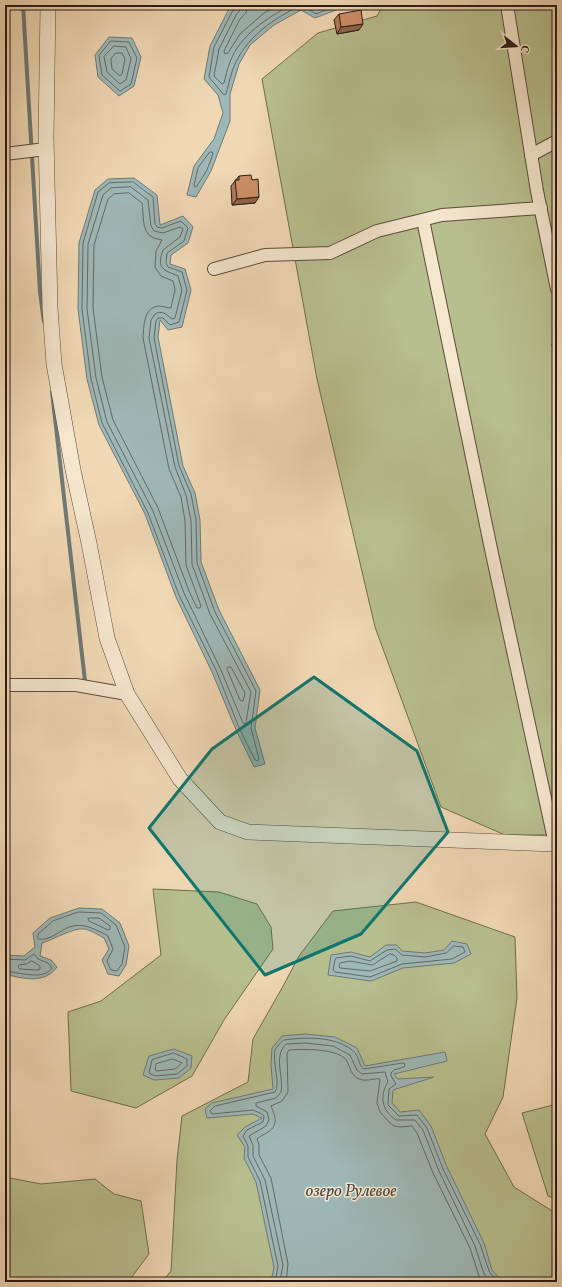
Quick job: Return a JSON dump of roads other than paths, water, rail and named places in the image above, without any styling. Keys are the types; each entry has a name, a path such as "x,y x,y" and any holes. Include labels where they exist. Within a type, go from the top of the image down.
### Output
{"street":[{"path":"48,5 46,149 50,308 54,364 73,470 89,543 107,638 127,694 180,779 220,822 248,832 556,844 489,542 423,220"},
{"path":"506,5 531,155 557,289"},
{"path":"531,155 557,141"},
{"path":"5,154 46,149"},
{"path":"214,269 265,255 330,253 378,232 442,215 541,208"},
{"path":"5,686 76,685 127,694"}],"water":[{"path":"234,5 335,5 336,10 315,18 301,10 274,25 250,45 239,64 230,94 230,121 211,171 196,197 187,195 194,166 214,139 223,113 218,95 204,79 210,46 229,9"},
{"path":"109,37 132,38 141,57 134,86 119,96 98,77 95,55"},
{"path":"134,178 157,195 160,225 183,216 193,227 188,243 171,255 170,264 185,269 191,290 182,327 168,330 160,320 158,337 183,466 195,493 200,520 201,562 219,610 260,690 255,728 265,764 254,767 237,732 212,672 176,597 145,514 99,425 87,379 78,309 79,243 95,190 108,179"},
{"path":"79,908 102,909 120,923 129,946 126,965 119,976 108,974 102,960 109,949 104,938 84,929 69,932 42,943 40,956 51,960 57,967 46,976 33,979 5,974 5,955 24,956 35,947 33,933 50,918"},
{"path":"452,941 467,944 471,954 454,963 403,968 371,981 328,975 331,955 351,952 370,957 386,945 397,945 402,951 425,953 444,950"},
{"name":"озеро Рулевое","path":"305,1034 335,1037 357,1048 365,1066 445,1052 447,1061 394,1074 398,1079 434,1077 393,1090 392,1103 400,1112 419,1110 431,1126 447,1167 484,1243 492,1270 503,1282 271,1282 274,1267 256,1182 244,1158 245,1147 237,1135 245,1127 262,1118 253,1114 207,1118 205,1109 212,1103 273,1089 271,1065 272,1048 282,1036"},
{"path":"174,1049 192,1056 191,1068 179,1078 154,1080 143,1075 149,1056"}],"waterway":[{"path":"23,5 40,292 44,322"},
{"path":"52,392 85,681"}]}
